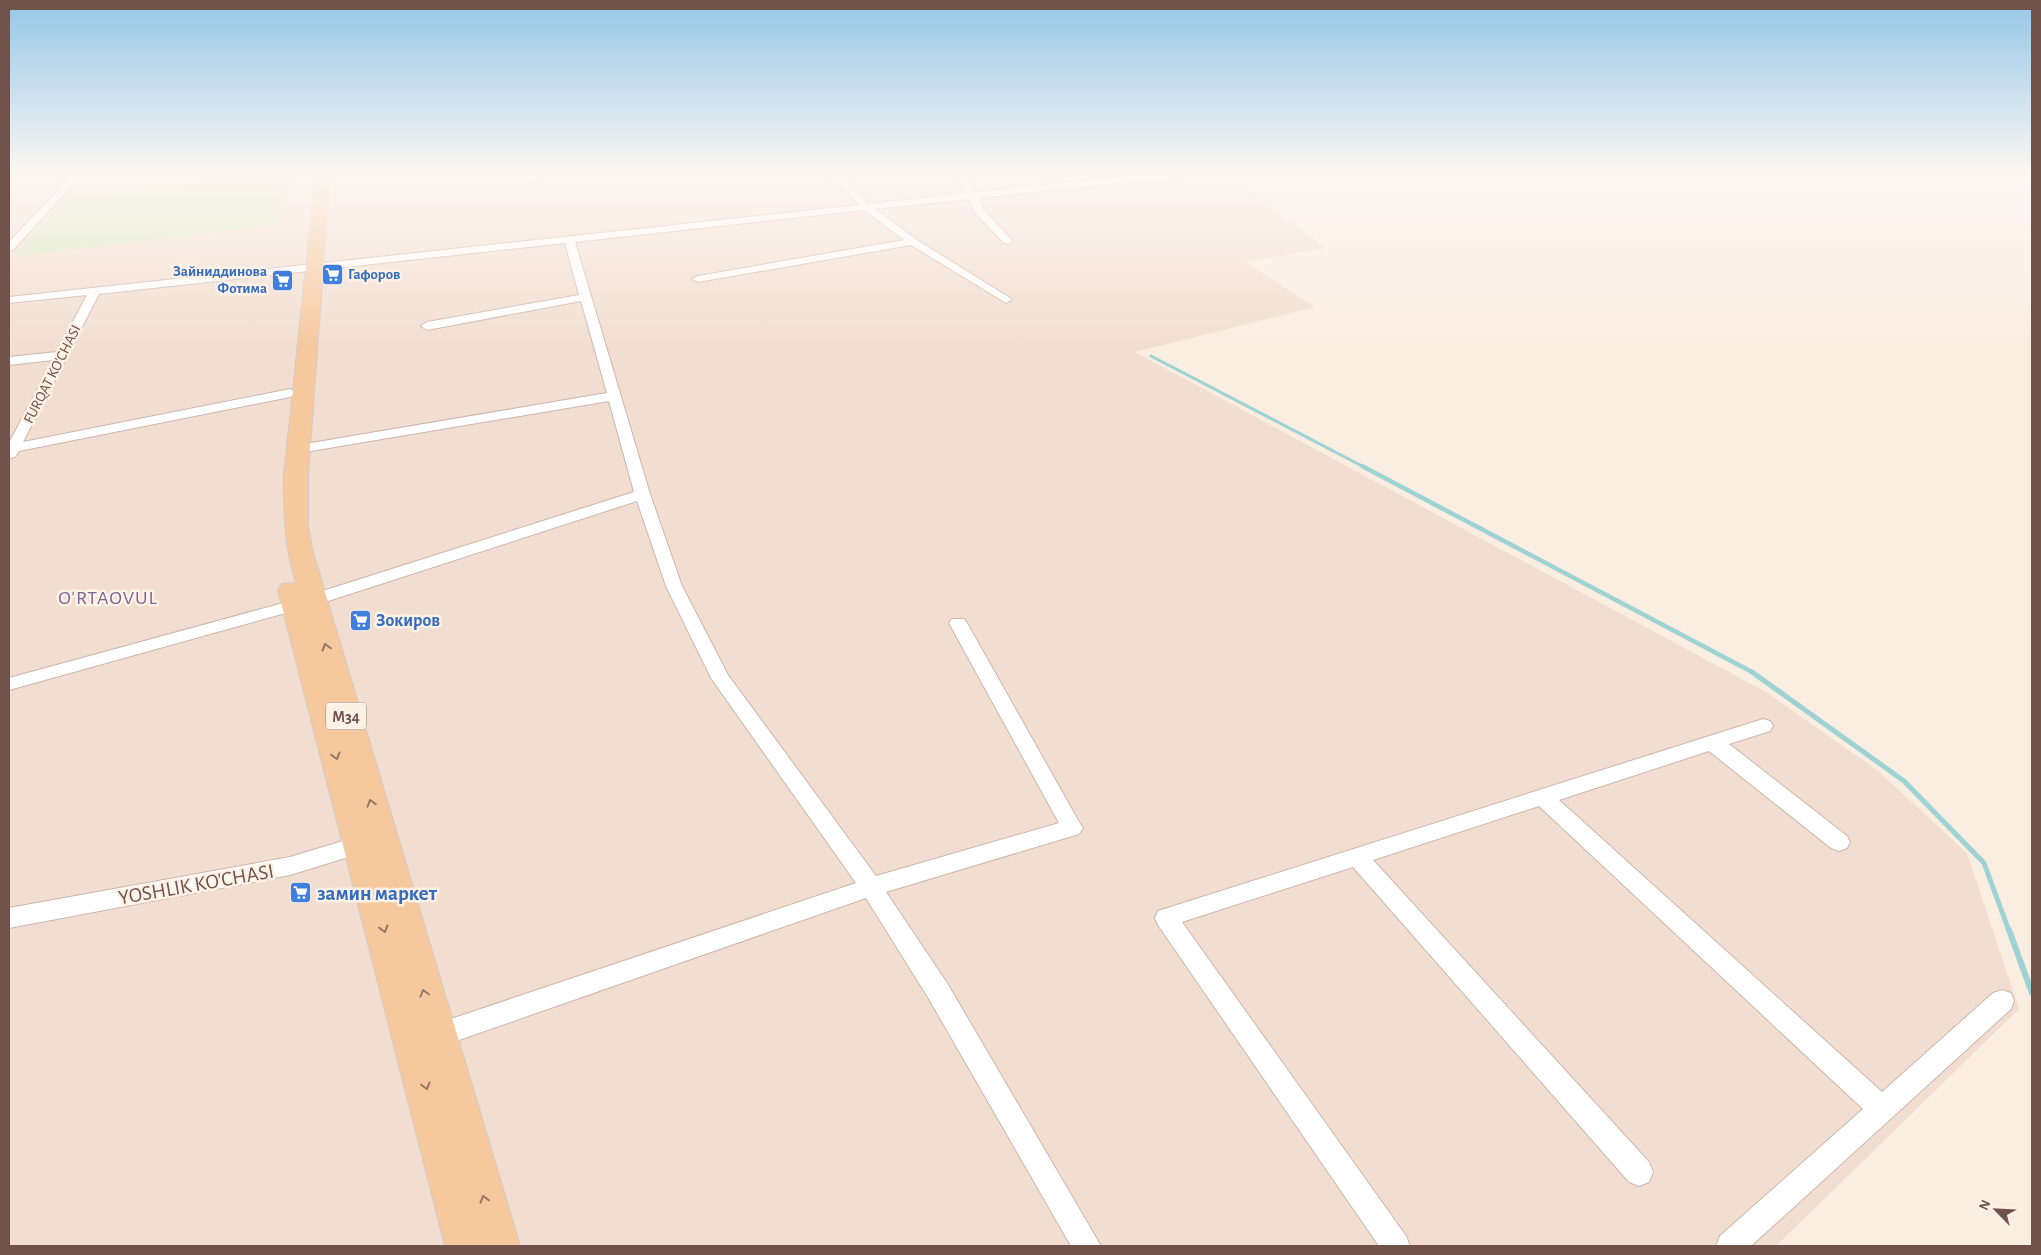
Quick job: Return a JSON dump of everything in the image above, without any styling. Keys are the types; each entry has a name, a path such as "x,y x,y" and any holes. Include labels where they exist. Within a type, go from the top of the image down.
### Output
{"main road":[{"name":"M34","path":"303,602 296,525 308,232"},
{"name":"M34","path":"313,232 290,393 279,508 283,553 303,602 371,841 468,1246"},
{"name":"M34","path":"371,841 436,1036 498,1246"}],"street":[{"path":"10,246 24,232"},
{"path":"9,300 636,232"},
{"path":"899,232 1006,300"},
{"path":"999,232 1008,241"},
{"path":"569,239 642,494 674,586 720,678 872,887 938,991 1087,1246"},
{"path":"698,279 913,242"},
{"name":"FURQAT KO'CHASI","path":"10,451 95,290"},
{"path":"427,326 586,297"},
{"path":"9,361 62,355"},
{"path":"10,451 290,393"},
{"path":"299,449 615,396"},
{"path":"9,684 303,602 642,494"},
{"path":"436,1036 872,887 1072,828 958,623"},
{"path":"1396,1246 1166,918 1763,726"},
{"path":"1712,742 1838,842"},
{"path":"1542,797 1882,1109"},
{"name":"YOSHLIK KO'CHASI","path":"9,918 290,866 371,841"},
{"path":"1357,857 1639,1172"},
{"path":"1730,1246 2002,1000"}],"shaded area":[{"path":"9,232 1304,232 1326,248 1245,262 1315,307 1135,352 1766,692 1877,770 1967,853 2019,1009 1776,1246 9,1246"}],"green space":[{"path":"35,232 220,232 16,256"}],"waterway":[{"path":"1151,356 1364,467"},
{"path":"1362,466 1754,673"},
{"path":"1752,672 1904,781 1984,863 2009,931"},
{"path":"2009,930 2032,993"}],"place":[{"name":"Гафоров","path":"332,274"},
{"name":"Зайниддинова Фотима","path":"283,280"},
{"name":"Зокиров","path":"360,620"},
{"name":"замин маркет","path":"301,893"}],"district":[{"name":"O'RTAOVUL","path":"108,597"}]}
